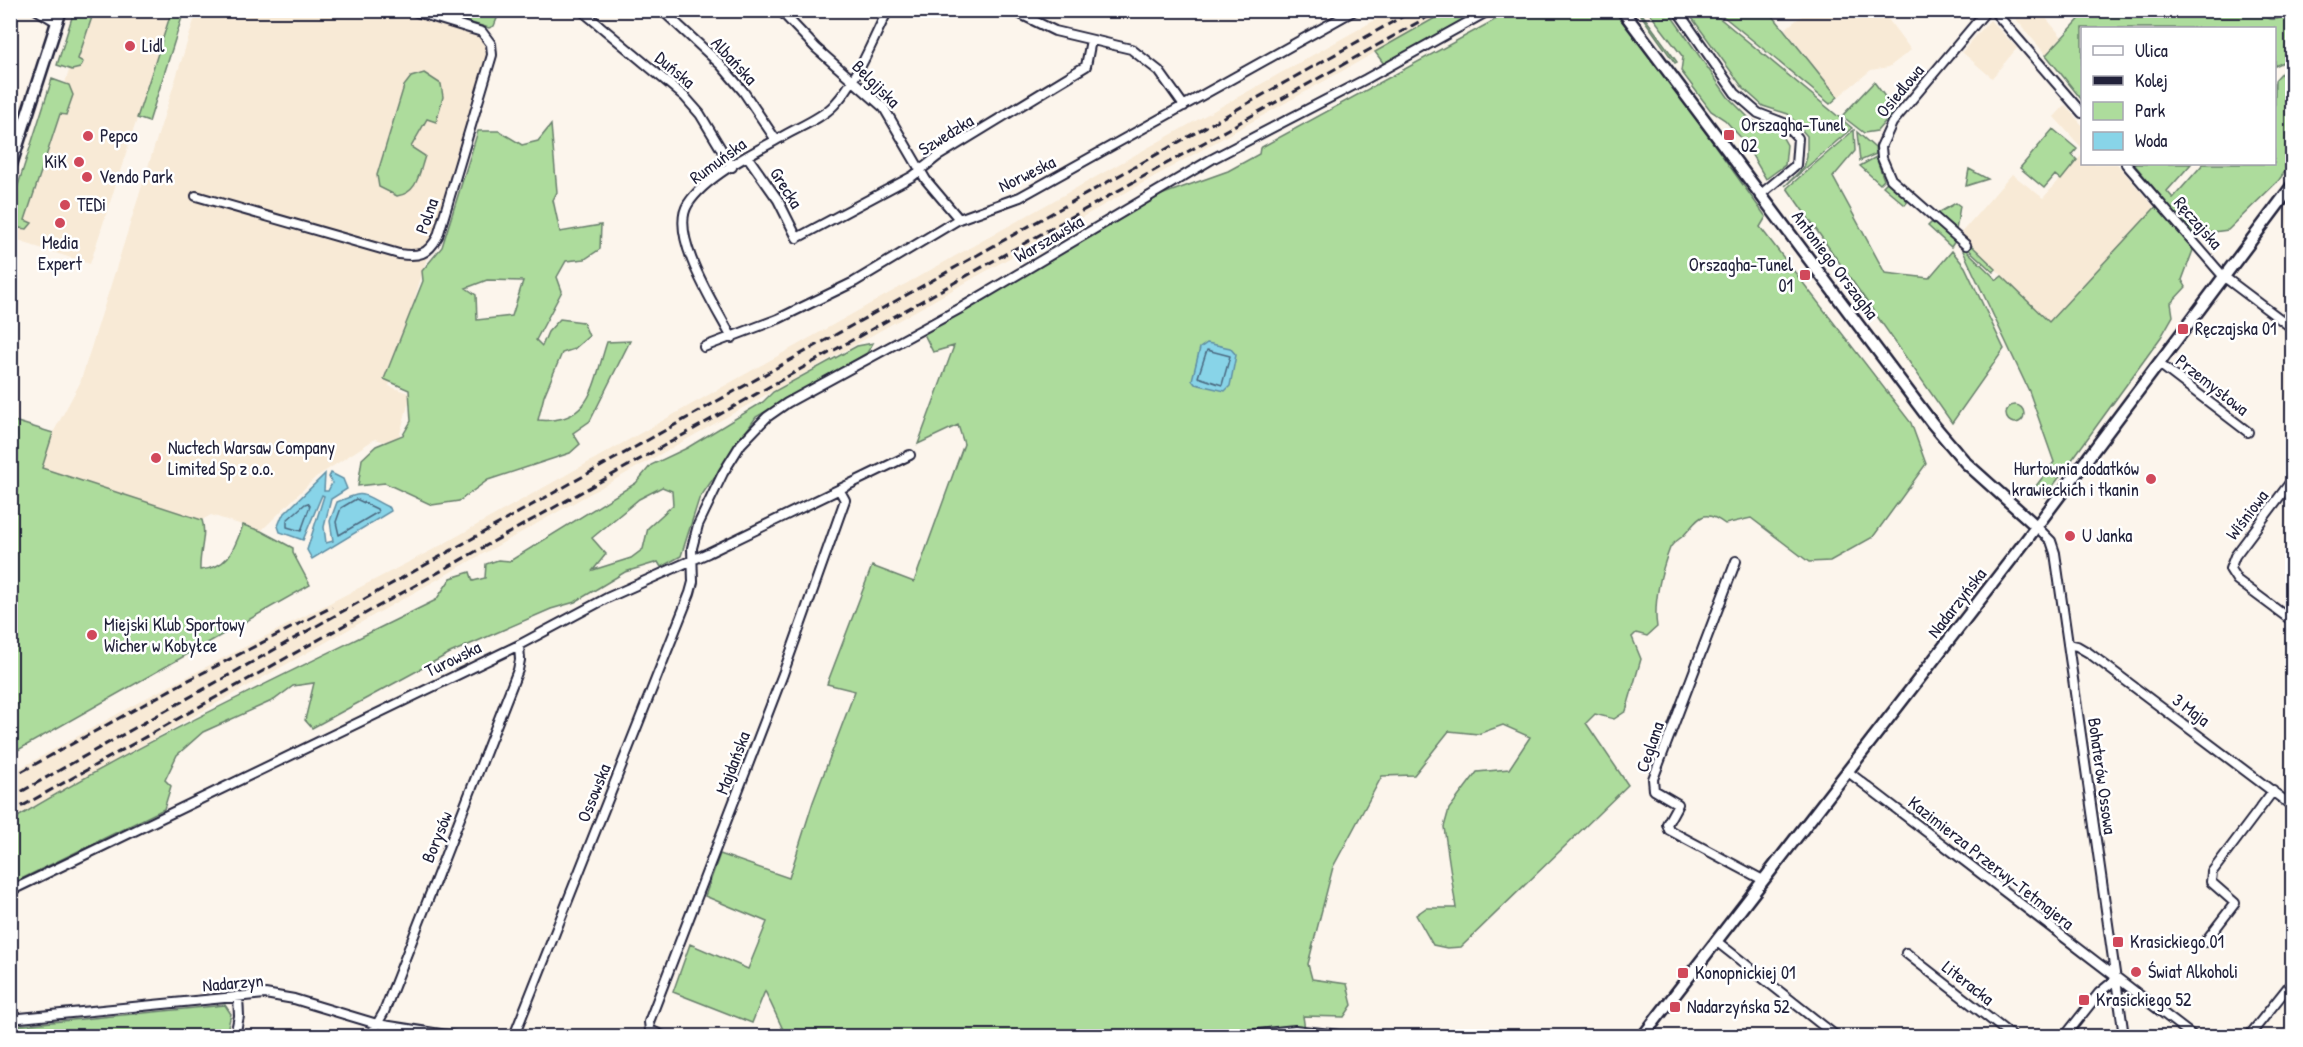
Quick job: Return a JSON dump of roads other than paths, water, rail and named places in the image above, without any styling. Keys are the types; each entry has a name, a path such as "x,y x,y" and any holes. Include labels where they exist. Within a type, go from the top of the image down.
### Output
{"main road":[{"path":"10,168 61,10"},
{"name":"Antoniego Orszagha","path":"1622,10 1946,440 1966,463 2036,526"},
{"name":"Nadarzyńska","path":"1643,1036 2036,526 2292,186"}],"street":[{"path":"37,10 57,22"},
{"name":"Polna","path":"196,196 399,254 415,256 426,253 438,237 492,55 491,44 482,32 410,10"},
{"name":"Duńska","path":"581,10 685,97 700,114 732,167"},
{"name":"Albańska","path":"662,10 721,65 743,91 776,140"},
{"name":"Belgijska","path":"780,10 816,48 884,108 926,180 959,219"},
{"name":"Rumuńska","path":"732,338 689,254 684,217 687,205 695,196 747,156 833,107 852,79 888,10"},
{"path":"1012,10 1054,31 1131,49 1159,71 1184,106"},
{"name":"Norweska","path":"704,347 778,319 854,282 959,219 1020,197 1355,10"},
{"name":"Warszawska","path":"693,559 696,531 723,474 741,444 758,425 787,404 961,308 1232,148 1366,79 1490,10"},
{"path":"1677,10 1735,93 1758,113 1784,123 1798,138 1796,165 1761,194"},
{"name":"Osiedlowa","path":"1966,244 1891,179 1882,158 1881,147 1892,123 1987,10"},
{"path":"1994,10 2081,112"},
{"name":"Szwedzka","path":"797,238 913,176 920,168 1086,66 1091,40"},
{"name":"Grecka","path":"747,156 778,200 797,238"},
{"name":"Ręczajska","path":"2127,165 2223,276 2292,328"},
{"name":"Przemysłowa","path":"2158,363 2248,432"},
{"name":"Turowska","path":"10,891 519,645 607,598 840,491 910,455"},
{"name":"Wiśniowa","path":"2292,480 2235,556 2230,569 2237,580 2292,621"},
{"name":"Majdańska","path":"663,1036 650,1030 649,1022 790,652 845,500 840,491"},
{"name":"Bohaterów Ossowa","path":"2036,526 2053,547 2124,1036"},
{"name":"Ossowska","path":"514,1036 690,593 693,582 693,559"},
{"name":"Ceglana","path":"1736,561 1653,779 1654,790 1678,804 1667,824 1669,830 1763,880"},
{"name":"Borysów","path":"370,1036 384,1012 518,670 519,645"},
{"name":"3 Maja","path":"2068,645 2077,646 2089,653 2292,806"},
{"name":"Kazimierza Przerwy-Tetmajera","path":"1847,771 2193,1036"},
{"path":"2205,942 2235,903 2211,882 2212,872 2273,791"},
{"path":"1716,941 1836,1036"},
{"name":"Literacka","path":"1906,953 2012,1036"},
{"path":"2065,1036 2099,993 2116,979"},
{"path":"2249,1036 2292,982"},
{"name":"Nadarzyn","path":"10,1019 277,994 377,1024 453,1036"},
{"path":"235,1036 239,1016 238,996"},
{"path":"1238,1036 1295,1030 1348,1036"}],"water":[{"path":"1207,343 1230,348 1236,355 1230,386 1225,391 1195,384 1192,380 1200,348"},
{"path":"331,473 343,479 347,489 331,499 324,527 326,543 333,541 330,521 337,502 359,494 390,508 391,511 312,559 307,550 324,496 322,495 303,540 280,532 278,526 282,516 325,474 324,491 328,491 332,483 329,477"}],"railway":[{"path":"10,798 1414,10"},
{"path":"10,813 1440,10"},
{"path":"10,778 181,684 332,607"}],"place":[{"name":"Lidl","path":"130,46"},
{"name":"Orszagha-Tunel 02","path":"1729,135"},
{"name":"Pepco","path":"88,136"},
{"name":"KiK","path":"79,162"},
{"name":"Vendo Park","path":"87,177"},
{"name":"TEDi","path":"65,205"},
{"name":"Media Expert","path":"60,223"},
{"name":"Orszagha-Tunel 01","path":"1805,275"},
{"name":"Ręczajska 01","path":"2183,329"},
{"name":"Nuctech Warsaw Company Limited Sp z o.o.","path":"156,458"},
{"name":"Hurtownia dodatków krawieckich i tkanin","path":"2151,479"},
{"name":"U Janka","path":"2070,536"},
{"name":"Miejski Klub Sportowy Wicher w Kobyłce","path":"92,635"},
{"name":"Krasickiego 01","path":"2118,942"},
{"name":"Świat Alkoholi","path":"2136,972"},
{"name":"Konopnickiej 01","path":"1683,973"},
{"name":"Krasickiego 52","path":"2084,1000"},
{"name":"Nadarzyńska 52","path":"1675,1007"}]}
